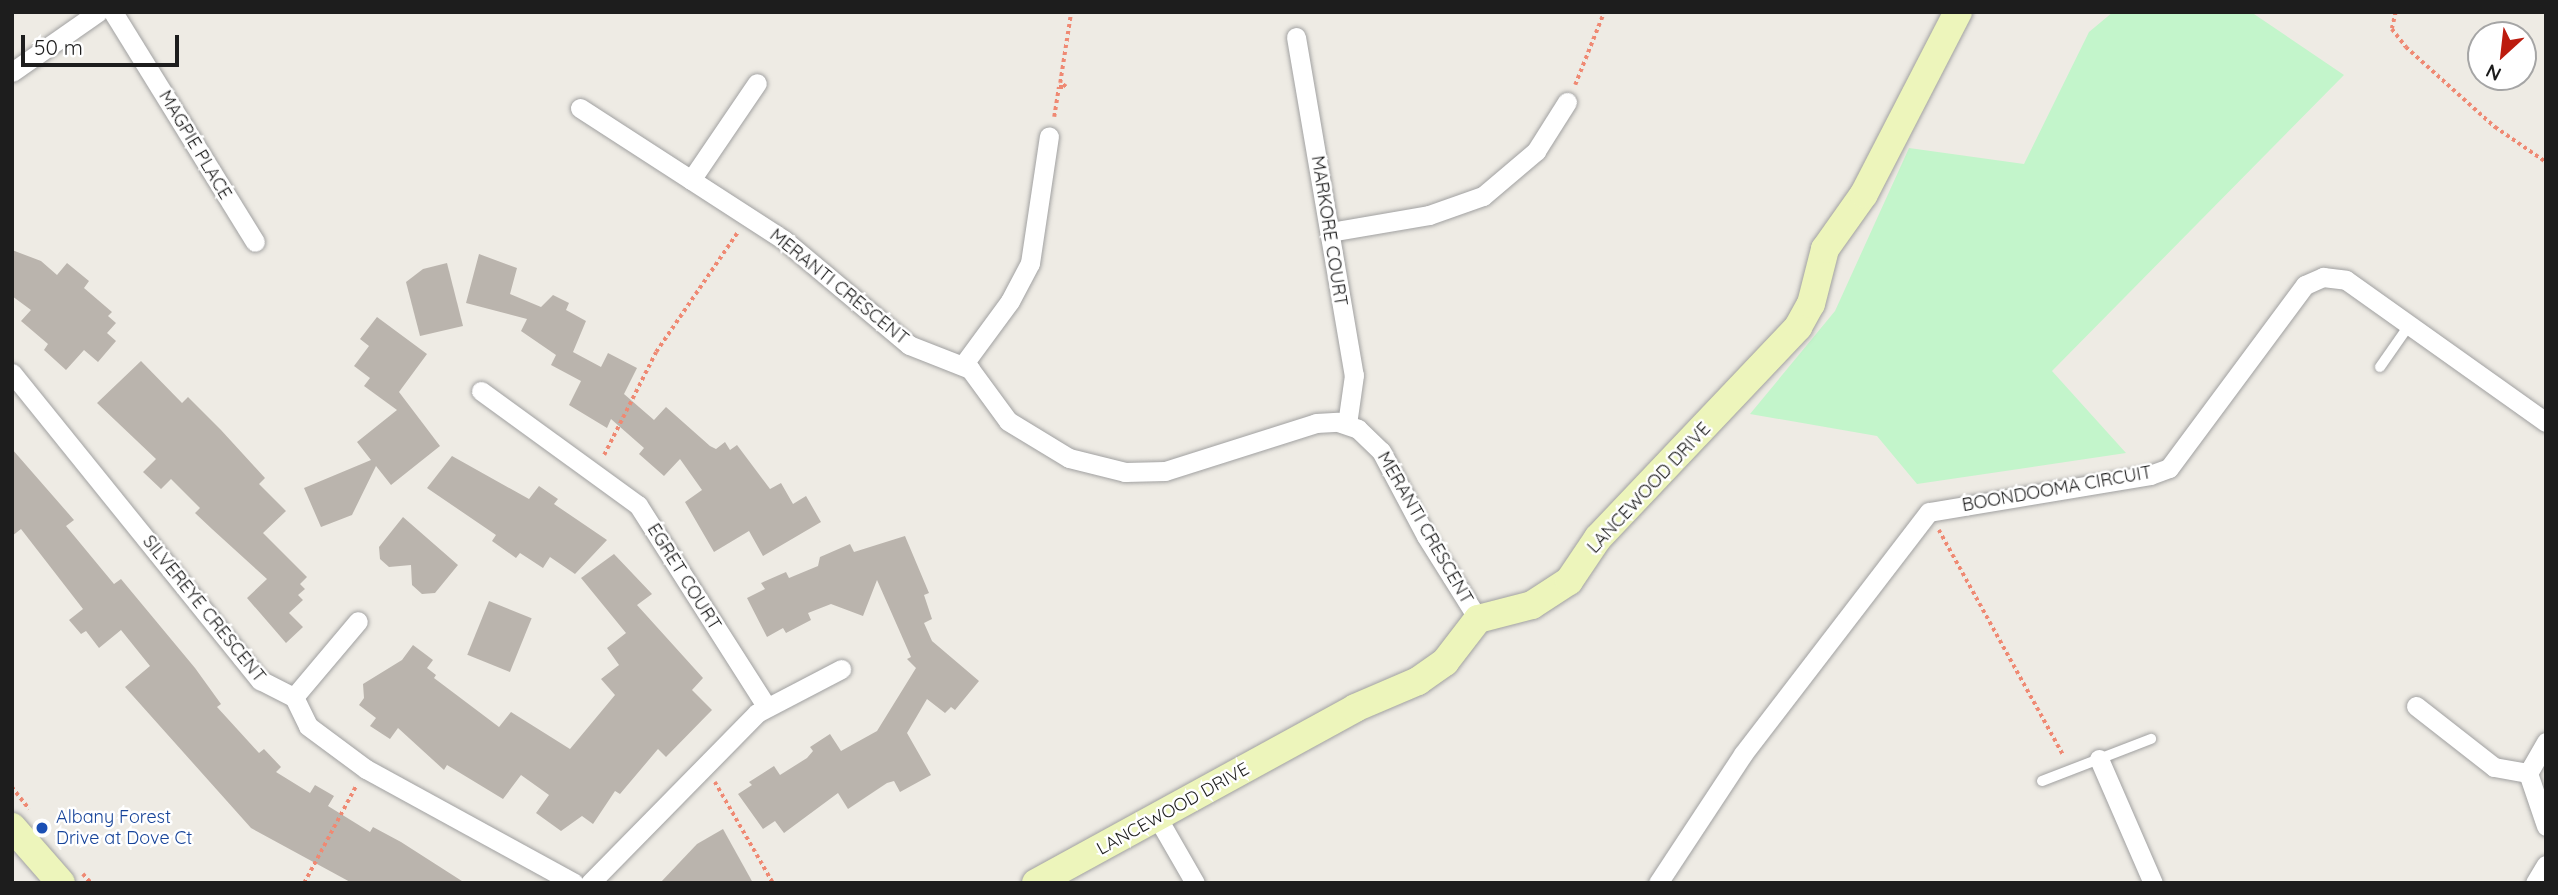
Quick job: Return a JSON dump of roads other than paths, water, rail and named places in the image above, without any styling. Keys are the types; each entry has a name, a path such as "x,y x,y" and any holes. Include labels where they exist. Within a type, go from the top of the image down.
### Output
{"street":[{"path":"12,72 98,12"},
{"name":"MAGPIE PLACE","path":"113,12 255,242"},
{"name":"LANCEWOOD DRIVE","path":"1036,883 1355,708 1418,681 1445,662 1478,618 1532,605 1559,590 1598,538 1798,327 1811,304 1825,249 1864,194 1958,12"},
{"name":"MARKORE COURT","path":"1296,37 1354,375 1347,424"},
{"path":"691,180 757,83"},
{"path":"1330,232 1429,215 1483,195 1536,151 1567,102"},
{"name":"MERANTI CRESCENT","path":"580,108 748,215 809,259 909,345 963,365"},
{"path":"1049,136 1030,263 1010,301 963,365 1008,421 1056,452 1106,470 1165,471 1316,423 1347,424"},
{"name":"BOONDOOMA CIRCUIT","path":"1658,883 1744,754 1929,512 2150,475 2169,468 2305,285 2323,277 2346,280 2467,365 2488,384 2512,394 2542,419"},
{"name":"SILVEREYE CRESCENT","path":"12,373 260,680 294,697"},
{"name":"EGRET COURT","path":"481,391 594,470 638,505 654,525 766,706"},
{"name":"MERANTI CRESCENT","path":"1347,424 1367,435 1381,451 1426,536 1478,618"},
{"path":"358,621 294,697 308,726 366,769 574,883"},
{"path":"590,883 766,706 841,669"},
{"path":"2416,706 2494,767 2528,773"},
{"path":"2546,742 2528,773 2546,826"},
{"path":"2099,759 2153,883"},
{"path":"1157,817 1195,883"},
{"path":"12,827 61,883"},
{"path":"2536,883 2546,865"}],"lane":[{"path":"2380,367 2410,324"},
{"path":"2042,781 2151,739"}],"place":[{"name":"Albany Forest Drive at Dove Ct","path":"42,828"}]}
